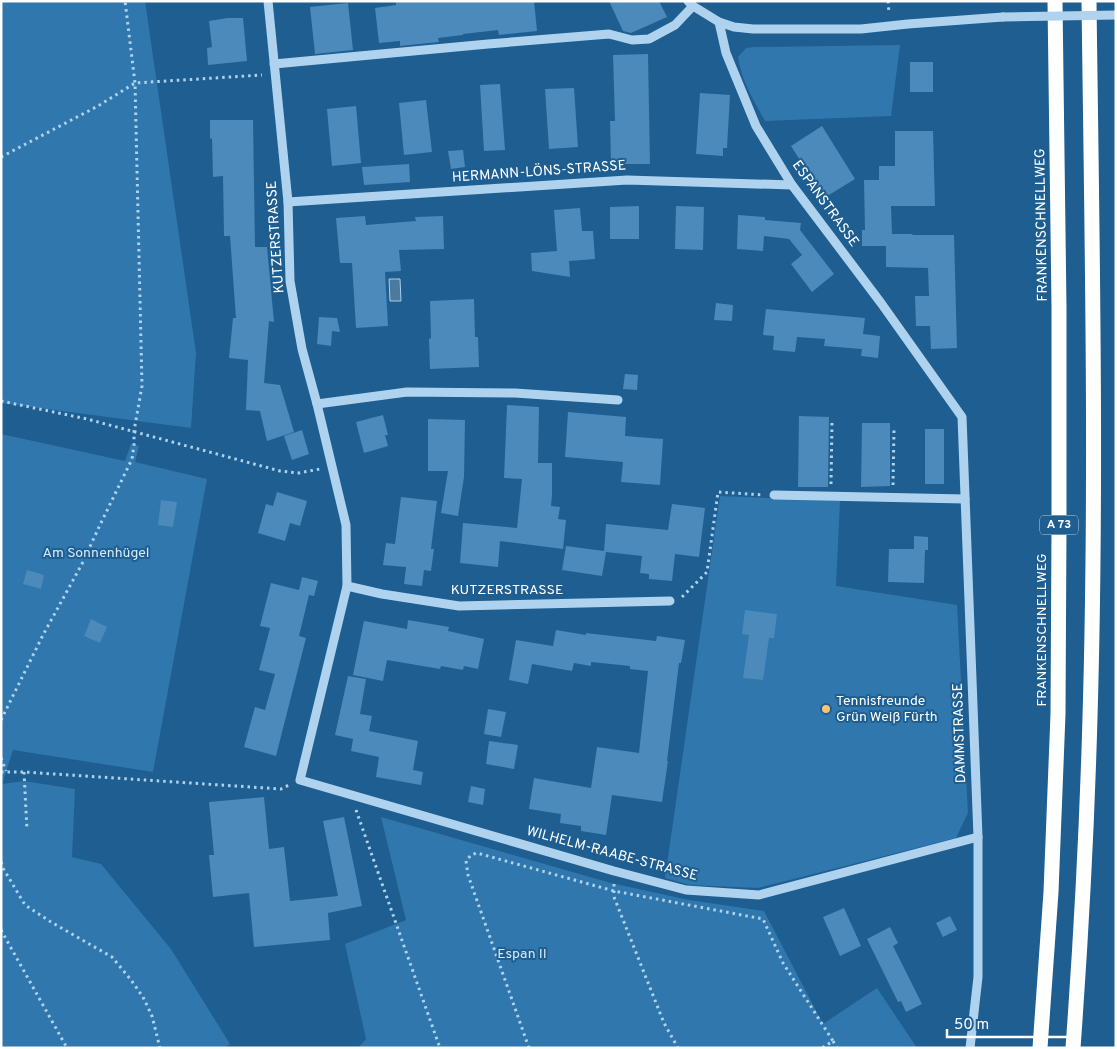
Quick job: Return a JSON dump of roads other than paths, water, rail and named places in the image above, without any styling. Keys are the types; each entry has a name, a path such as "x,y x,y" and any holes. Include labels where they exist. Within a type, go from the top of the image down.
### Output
{"highway":[{"name":"FRANKENSCHNELLWEG","path":"1040,1048 1051,892 1058,714 1059,335 1055,1"},
{"name":"A 73","path":"1073,1048 1083,903 1090,716 1093,527 1093,317 1089,1"}],"street":[{"name":"KUTZERSTRASSE","path":"268,1 288,202 290,281 302,349 346,525 347,586 300,780"},
{"path":"274,64 609,34 632,40 648,39 674,25 690,4 719,22 734,27 753,29 861,29 1003,17 1116,15"},
{"name":"ESPANSTRASSE","path":"719,22 726,54 756,126 792,185 962,417"},
{"name":"HERMANN-LÖNS-STRASSE","path":"288,202 627,180 792,185"},
{"path":"317,404 407,392 515,393 618,400"},
{"name":"DAMMSTRASSE","path":"962,417 978,837 978,977 970,1048"},
{"path":"774,495 965,499"},
{"name":"KUTZERSTRASSE","path":"347,586 382,594 460,606 670,601"},
{"name":"WILHELM-RAABE-STRASSE","path":"300,780 686,890 759,895 978,837"}],"place":[{"name":"Tennisfreunde Grün Weiß Fürth","path":"826,709"}],"park label":[{"name":"Am Sonnenhügel","path":"96,553"},
{"name":"Espan II","path":"522,954"}]}
